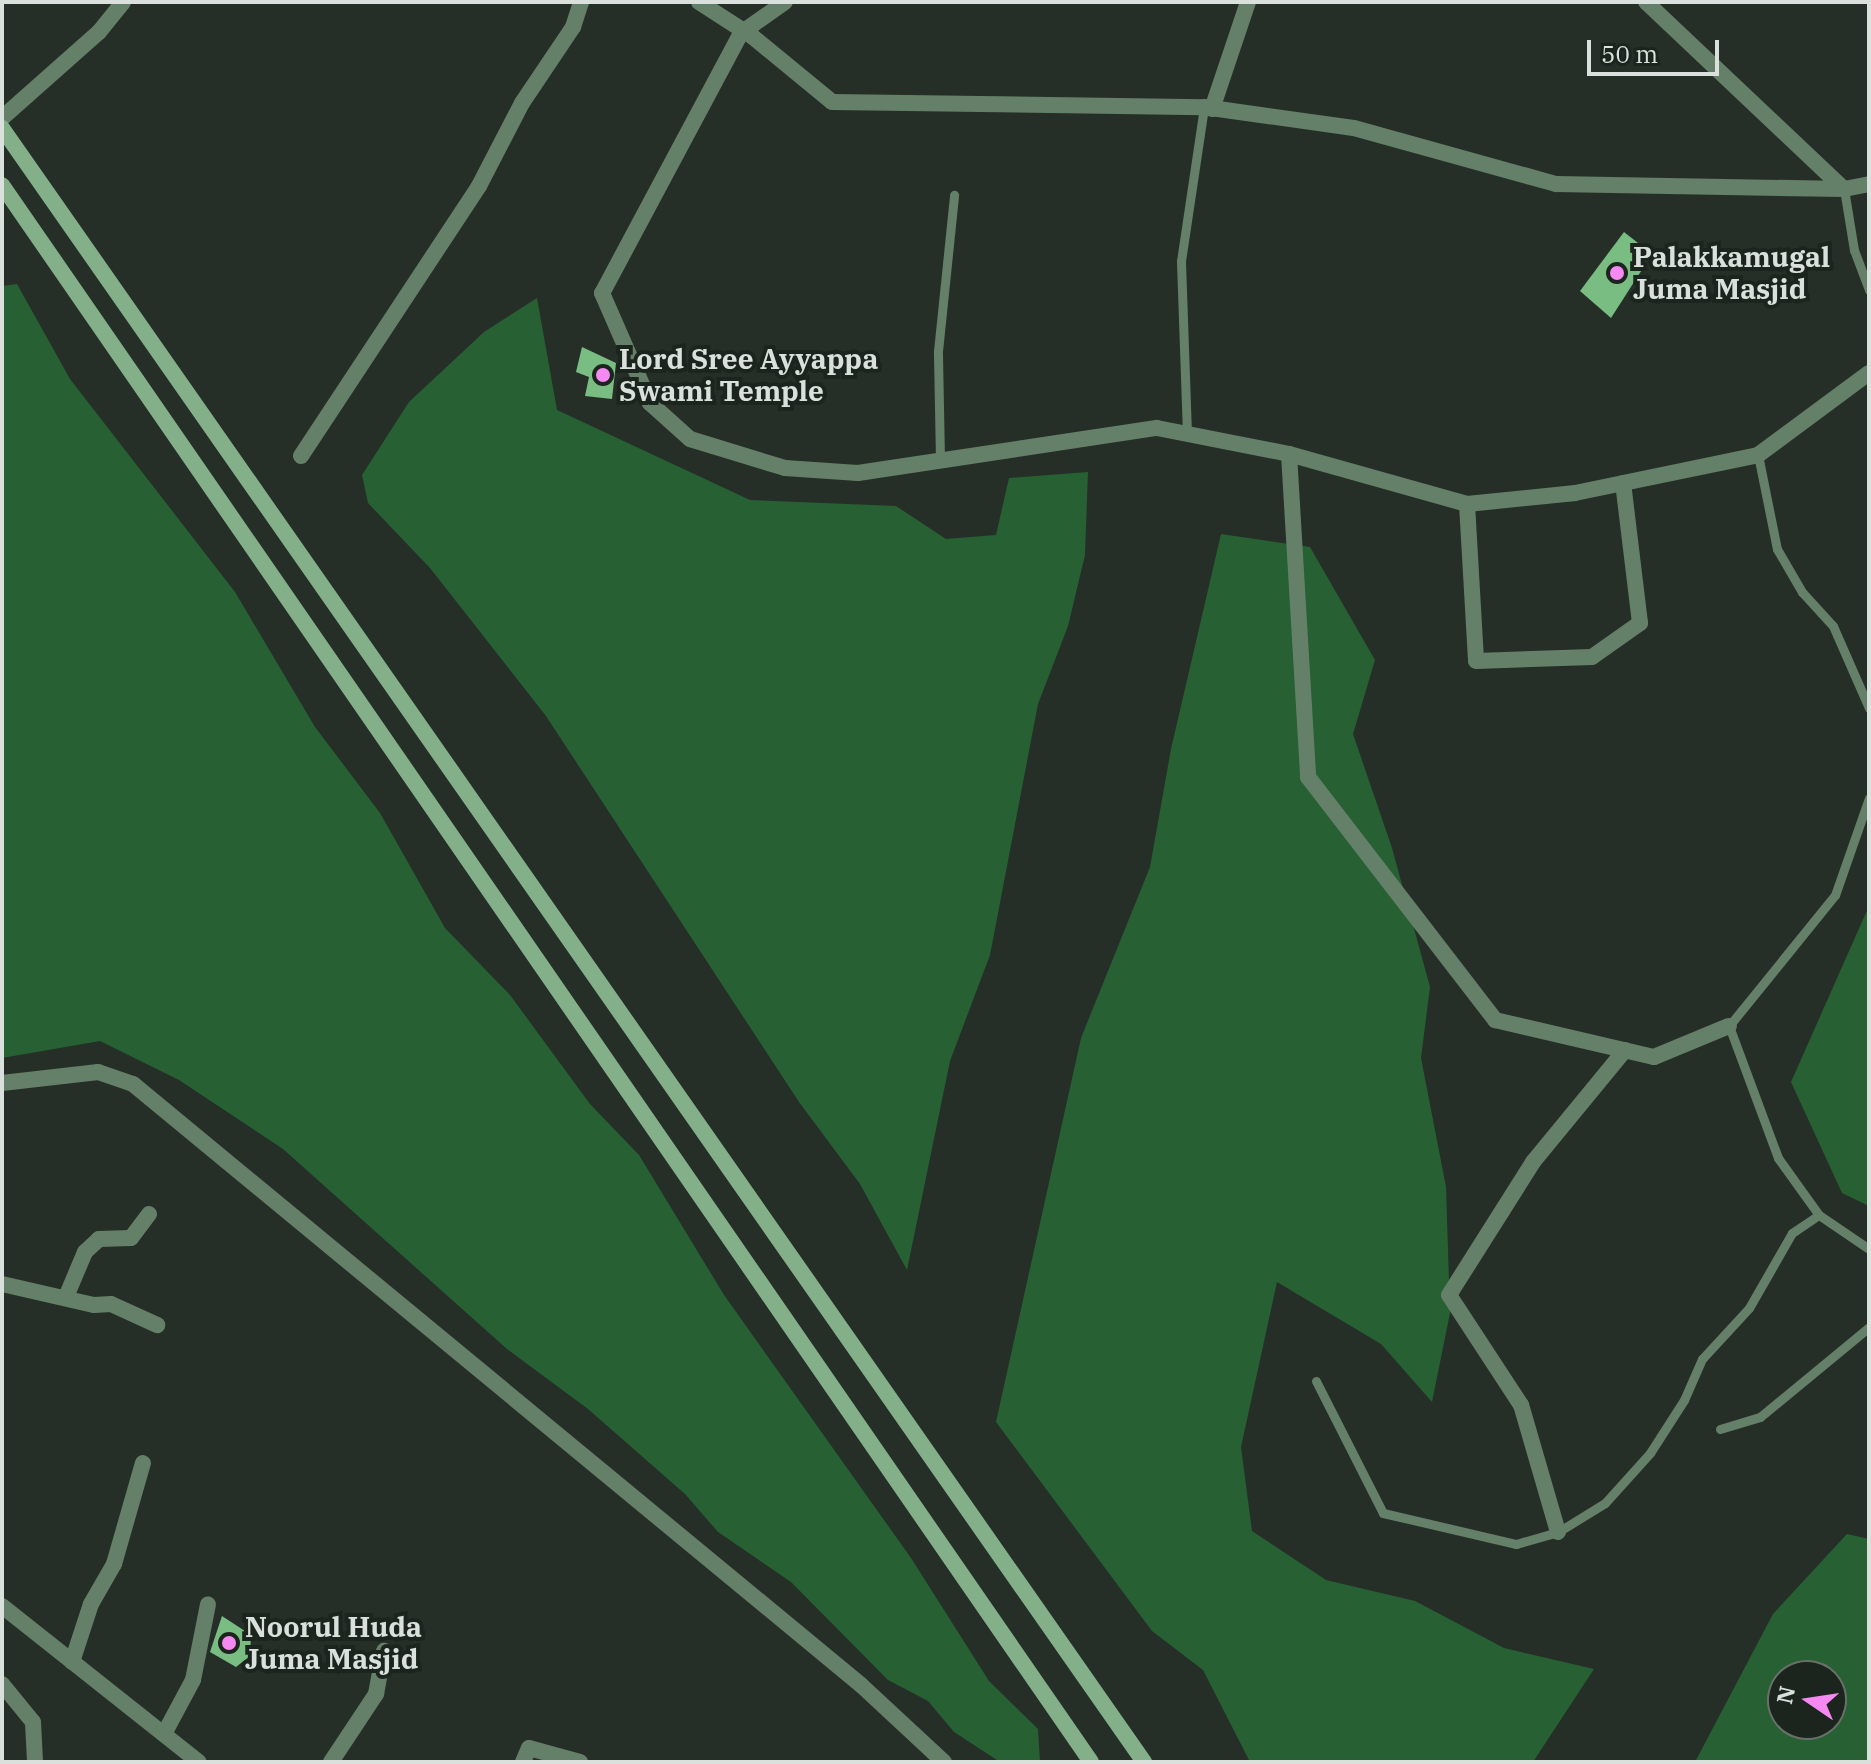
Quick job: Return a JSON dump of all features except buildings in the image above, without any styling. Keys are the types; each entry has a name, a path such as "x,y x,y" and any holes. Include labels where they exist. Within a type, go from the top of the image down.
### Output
{"main road":[{"path":"2,128 1144,1762"},
{"path":"2,185 1091,1762"}],"street":[{"path":"2,118 99,32 123,2"},
{"path":"301,456 479,186 522,103 573,27 581,2"},
{"path":"699,2 832,102 1208,108 1354,128 1556,184 1844,189 1869,184"},
{"path":"785,2 741,33 602,293 650,403 690,439 785,468 858,473 1157,428 1289,454 1467,504 1623,483 1758,455 1869,373"},
{"path":"1208,108 1248,2"},
{"path":"1646,2 1844,189"},
{"path":"1289,454 1308,777 1495,1020 1654,1057 1729,1026"},
{"path":"1467,504 1476,661 1592,657 1640,623 1623,483"},
{"path":"1558,1532 1521,1405 1449,1295 1533,1162 1625,1050"},
{"path":"2,1083 98,1072 133,1084 861,1685 944,1762"},
{"path":"66,1297 85,1252 99,1239 131,1238 149,1214"},
{"path":"2,1284 111,1304 157,1325"},
{"path":"72,1662 91,1604 114,1564 143,1463"},
{"path":"164,1734 193,1680 208,1604"},
{"path":"2,1606 164,1734 181,1757 199,1762"},
{"path":"331,1762 376,1694 384,1651"},
{"path":"2,1684 33,1722 35,1762"},
{"path":"523,1762 529,1748 580,1762"}],"lane":[{"path":"1187,434 1181,261 1208,108"},
{"path":"1844,189 1854,250 1869,290"},
{"path":"940,459 938,351 954,195"},
{"path":"1758,455 1777,549 1802,592 1833,626 1869,708"},
{"path":"1869,798 1835,895 1729,1026 1778,1158 1819,1215 1869,1249"},
{"path":"1316,1381 1383,1513 1516,1544 1558,1532 1605,1503 1650,1453 1684,1400 1702,1359 1749,1308 1792,1233 1819,1215"},
{"path":"1720,1429 1760,1417 1869,1327"}],"green space":[{"path":"17,284 70,379 235,592 315,727 380,813 445,928 510,995 590,1104 639,1155 724,1295 911,1558 989,1681 1038,1729 1040,1762 1000,1762 954,1732 928,1701 888,1680 791,1582 718,1532 685,1494 588,1409 507,1349 283,1149 179,1080 100,1041 2,1058 2,286"},
{"path":"537,298 557,410 750,500 896,506 946,539 996,535 1009,478 1088,472 1085,555 1068,626 1038,704 990,955 950,1061 907,1270 860,1184 799,1102 546,716 430,568 368,503 362,475 409,402 484,332"},
{"path":"1221,534 1310,547 1375,660 1353,734 1392,848 1430,987 1421,1058 1446,1187 1450,1313 1432,1402 1381,1344 1277,1282 1241,1447 1252,1531 1326,1580 1415,1601 1504,1648 1594,1669 1533,1762 1250,1762 1203,1670 1152,1631 996,1422 1081,1038 1150,867 1171,749"},
{"path":"1869,906 1869,1206 1842,1193 1791,1082"},
{"path":"1847,1534 1869,1539 1869,1762 1695,1762 1773,1614"}],"place":[{"name":"Palakkamugal Juma Masjid","path":"1617,273"},
{"name":"Lord Sree Ayyappa Swami Temple","path":"603,375"},
{"name":"Noorul Huda Juma Masjid","path":"229,1643"}]}
